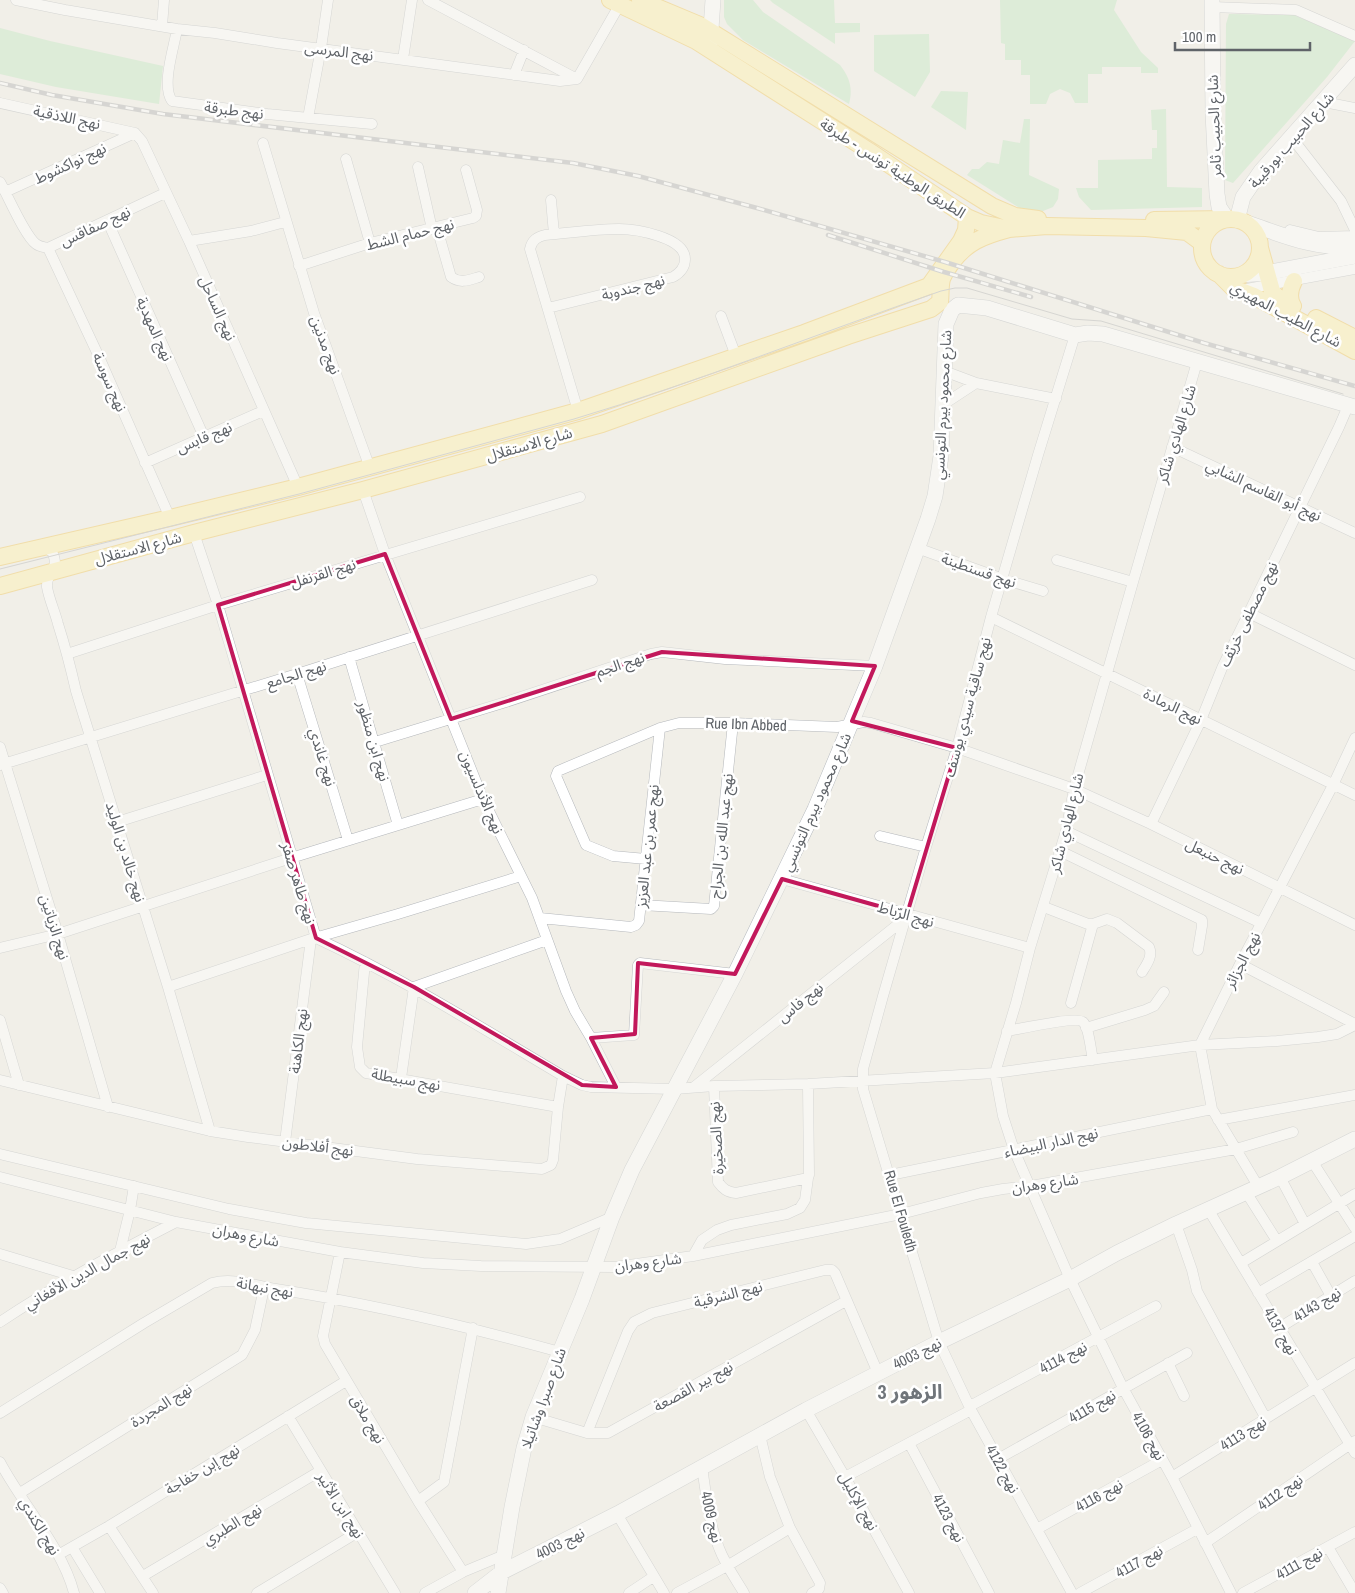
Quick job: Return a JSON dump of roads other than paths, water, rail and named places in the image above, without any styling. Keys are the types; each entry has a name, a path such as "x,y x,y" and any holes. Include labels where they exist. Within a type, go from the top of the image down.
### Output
{"main road":[{"name":"الطريق الوطنية تونس - طبرقة","path":"640,0 707,29 997,209 1016,216 1029,219 1078,221 1236,217"},
{"path":"703,0 707,29"},
{"path":"701,45 707,29 713,0"},
{"name":"الطريق الوطنية تونس - طبرقة","path":"615,2 701,45 869,151 967,217 1009,228 1047,226 1146,228 1187,232 1202,243"},
{"name":"شارع الحبيب ثامر","path":"1212,4 1216,194 1218,207 1236,217"},
{"name":"شارع الحبيب بورقيبة","path":"1236,217 1250,185 1355,65"},
{"path":"799,108 810,92"},
{"path":"869,151 880,135"},
{"path":"935,194 946,177"},
{"name":"شارع الاستقلال","path":"0,557 170,518 370,468 578,411 736,356 929,286 961,241 966,230 967,217"},
{"path":"1236,217 1248,225 1257,235 1260,248 1254,264 1238,282"},
{"path":"1355,246 1333,247 1310,244 1284,237 1236,217 1216,223 1211,227 1202,243 1204,259 1210,269 1219,274 1232,277 1238,282 1268,279 1355,256"},
{"name":"شارع الاستقلال","path":"0,586 194,533 363,490 602,424 848,336 931,309 940,302 944,272 958,253 969,244 1009,228"},
{"name":"شارع الطيب المهيري","path":"1260,248 1268,279 1276,296 1355,338"},
{"path":"1293,306 1290,293 1294,281"},
{"name":"شارع الطيب المهيري","path":"1238,282 1254,296 1355,351"},
{"name":"شارع محمود بيرم التونسي","path":"594,1266 632,1170 735,974 815,809 874,666 935,496 939,477 944,404 946,324 952,310 958,305 983,307 1075,335"},
{"path":"1075,335 1088,333 1102,334 1351,406"},
{"name":"نهج 4003","path":"475,1593 502,1572 618,1514 806,1410 939,1342 1070,1279 1117,1253 1280,1177 1355,1138"},
{"name":"شارع صبرا وشاتيلا","path":"498,1593 519,1472 533,1417 594,1266"}],"street":[{"name":"نهج المرسى","path":"16,0 74,12 178,29 560,81 577,79"},
{"path":"162,26 164,0"},
{"path":"308,118 328,0"},
{"path":"402,59 412,0"},
{"path":"428,0 577,79 615,2"},
{"path":"1212,4 1296,10 1355,36"},
{"name":"نهج طبرقة","path":"178,29 166,86 168,96 172,101 179,104 372,124"},
{"path":"514,75 524,50"},
{"path":"1324,102 1355,108"},
{"name":"نهج اللاذقية","path":"0,103 134,133"},
{"name":"نهج نواكشوط","path":"6,192 134,133"},
{"name":"نهج الساحل","path":"134,133 142,141 189,242 298,487"},
{"path":"1292,138 1341,201 1355,230"},
{"name":"نهج مدنين","path":"263,144 285,222 317,321 370,468"},
{"path":"346,159 370,243"},
{"path":"418,167 434,229 452,277 455,280 464,281 479,277"},
{"name":"نهج حمام الشط","path":"299,266 370,243 471,219 476,216 476,206 466,170"},
{"path":"0,182 6,192"},
{"name":"نهج صفاقس","path":"6,192 28,235 34,243 48,248 165,193"},
{"path":"551,200 554,234"},
{"path":"1236,217 1249,216 1295,232 1319,237 1355,236"},
{"name":"نهج المهدية","path":"107,220 204,437"},
{"path":"189,242 251,231 285,222"},
{"name":"نهج جندوبة","path":"548,308 672,277 682,270 685,258 681,248 670,240 631,230 609,229 538,236 531,244 530,249 578,411"},
{"name":"نهج سوسة","path":"48,248 170,518"},
{"path":"1268,279 1294,281 1355,269"},
{"path":"721,316 736,356"},
{"name":"نهج ساقية سيدي يوسف","path":"862,1081 863,1069 883,996 957,748 1038,455 1075,335"},
{"name":"شارع الهادي شاكر","path":"1070,1279 1014,1150 1004,1116 995,1073 1030,948 1066,832 1074,789 1132,582 1197,362"},
{"path":"944,371 976,384 1056,400"},
{"path":"944,404 976,384"},
{"name":"نهج مصطفى خريّف","path":"1151,824 1201,720 1222,668 1250,613 1299,507 1351,406"},
{"name":"نهج قابس","path":"145,462 263,411"},
{"name":"نهج أبو القاسم الشابي","path":"1172,447 1355,533"},
{"name":"نهج الأندلسيون","path":"363,490 384,554 483,799 540,918 575,1011 616,1087"},
{"name":"نهج القرنفل","path":"67,654 218,605 580,496"},
{"name":"نهج طاهر صفر","path":"194,533 218,605 313,939 366,962 414,987 564,1076 587,1086 675,1089 714,1086 808,1084 995,1073 1200,1045 1318,1037 1337,1034 1355,1025"},
{"name":"نهج خالد بن الوليد","path":"42,546 50,549 55,557 55,566 47,581 48,590 76,691 92,738 210,1131"},
{"name":"نهج قسنطينة","path":"917,548 1003,579 1043,591"},
{"path":"1057,560 1132,582"},
{"name":"نهج الجامع","path":"2,764 92,738 592,580"},
{"path":"1250,613 1355,665"},
{"name":"نهج الرمادة","path":"992,617 1355,796"},
{"name":"نهج الجم","path":"375,742 662,652 725,658 874,666"},
{"name":"نهج ابن منظور","path":"349,657 398,825"},
{"name":"نهج غاندي","path":"297,674 348,840"},
{"name":"Rue Ibn Abbed","path":"646,859 612,856 586,845 556,776 560,769 660,728 679,723 837,727 871,722 957,748 1074,789"},
{"name":"نهج عبد الله بن الجراح","path":"642,905 710,909 714,906 734,723"},
{"name":"نهج عمر بن عبد العزيز","path":"540,918 631,927 639,921 660,728"},
{"name":"نهج الجزائر","path":"1200,1045 1333,785 1355,738"},
{"name":"نهج الزياتين","path":"0,747 2,764 58,934 108,1107"},
{"path":"117,822 267,775"},
{"name":"نهج حنبعل","path":"1074,789 1151,824 1355,925"},
{"path":"0,948 58,934 291,858 483,799"},
{"path":"1066,832 1261,923"},
{"path":"880,836 926,847"},
{"path":"1060,851 1202,920 1198,950"},
{"path":"168,988 313,939 521,876"},
{"name":"نهج الرّباط","path":"782,879 906,916 1030,948"},
{"path":"1044,907 1088,924 1112,920 1146,943 1152,952 1142,972"},
{"name":"نهج فاس","path":"694,1087 906,916"},
{"path":"1072,1003 1093,924"},
{"name":"نهج الكاهنة","path":"285,1142 313,939"},
{"path":"401,1078 414,987 547,940"},
{"name":"نهج سبيطلة","path":"366,962 357,1047 360,1067 366,1073 558,1107"},
{"path":"591,1038 634,1036 638,965 640,963 735,974"},
{"path":"1240,964 1355,1025"},
{"path":"1086,1028 1154,1006 1164,992"},
{"path":"0,1020 19,1085"},
{"path":"1007,1031 1074,1020 1084,1023 1093,1060"},
{"path":"1200,1045 1212,1109 1236,1149 1252,1189 1277,1241"},
{"name":"نهج أفلاطون","path":"0,1080 210,1131 417,1158 542,1169 552,1165 558,1107 564,1076"},
{"name":"Rue El Fouledh","path":"862,1081 939,1342"},
{"path":"693,1256 702,1240 717,1230 731,1225 787,1214 800,1208 805,1200 809,1175 808,1084"},
{"name":"نهج الصخيرة","path":"714,1086 718,1182 723,1189 736,1193 808,1178"},
{"path":"1218,1120 1355,1095"},
{"name":"نهج الدار البيضاء","path":"890,1175 1212,1109"},
{"name":"شارع وهران","path":"0,1177 176,1222 340,1252 442,1264 624,1267 693,1256 901,1214 981,1193 1031,1186 1236,1149 1293,1132"},
{"path":"0,1154 229,1209 306,1223 526,1244 560,1239 612,1217"},
{"path":"1312,1161 1355,1228"},
{"path":"1280,1177 1305,1224"},
{"path":"120,1251 134,1186"},
{"path":"1241,1263 1355,1194"},
{"name":"نهج 4137","path":"1208,1209 1314,1388 1352,1442 1355,1453"},
{"name":"نهج جمال الدين الأفغاني","path":"0,1322 72,1276 176,1222"},
{"path":"1176,1224 1192,1270 1197,1291 1266,1419"},
{"path":"1258,1293 1355,1236"},
{"name":"نهج ملاق","path":"340,1252 330,1297 325,1344 418,1501 463,1572"},
{"path":"0,1254 72,1276"},
{"path":"1312,1262 1331,1296"},
{"name":"نهج الشرقية","path":"587,1433 628,1331 634,1322 641,1317 826,1270 832,1270 835,1273 878,1373"},
{"name":"نهج 4106","path":"1070,1279 1123,1388 1172,1477 1231,1593"},
{"name":"نهج نبهانة","path":"0,1413 144,1323 212,1283 222,1280 330,1297 473,1328 560,1352"},
{"name":"نهج 4143","path":"1279,1328 1355,1281"},
{"name":"نهج المجردة","path":"20,1493 242,1355 255,1330 264,1288"},
{"name":"نهج بير القصعة","path":"533,1417 587,1433 608,1433 846,1301"},
{"name":"نهج 4114","path":"845,1477 1156,1306"},
{"path":"418,1501 444,1482 473,1328"},
{"name":"نهج 4122","path":"939,1342 971,1408 1072,1593"},
{"name":"نهج 4115","path":"998,1458 1187,1353"},
{"path":"1168,1363 1184,1396"},
{"name":"نهج 4113","path":"1172,1477 1355,1363"},
{"name":"نهج إبن خفاجة","path":"58,1555 109,1526 346,1381"},
{"name":"نهج الإكليل","path":"806,1410 909,1593"},
{"name":"نهج ابن الأثير","path":"288,1416 395,1593"},
{"path":"760,1435 770,1477 790,1528 820,1583 819,1589 812,1593"},
{"name":"نهج 4112","path":"1205,1543 1352,1442"},
{"name":"نهج 4123","path":"909,1443 990,1593"},
{"name":"نهج 4116","path":"1037,1529 1162,1460"},
{"name":"نهج الكندي","path":"0,1462 58,1555 71,1582 74,1593"},
{"name":"نهج 4009","path":"702,1467 708,1506 718,1547 744,1593"},
{"name":"نهج الطبري","path":"143,1576 320,1471"},
{"path":"618,1514 664,1593"},
{"path":"109,1526 153,1593"},
{"path":"677,1593 728,1566 790,1528"},
{"name":"نهج 4117","path":"1080,1593 1197,1529"},
{"path":"257,1593 358,1532"},
{"name":"نهج 4111","path":"1243,1593 1355,1532"},
{"path":"72,1547 100,1593"},
{"path":"1328,1547 1355,1593"},
{"path":"424,1593 463,1572 504,1555"},
{"path":"629,1593 654,1577"},
{"path":"0,1588 3,1593"}],"tram line":[{"path":"0,569 299,494 574,419 620,405 895,307 955,288 967,288 1072,319 1101,321 1343,394"}],"railway":[{"path":"0,83 52,95 163,114 573,163 638,176 945,262 1204,343 1355,386"},
{"path":"828,235 944,272 1031,297"}],"district":[{"name":"الزهور 3","path":"910,1391"}]}
